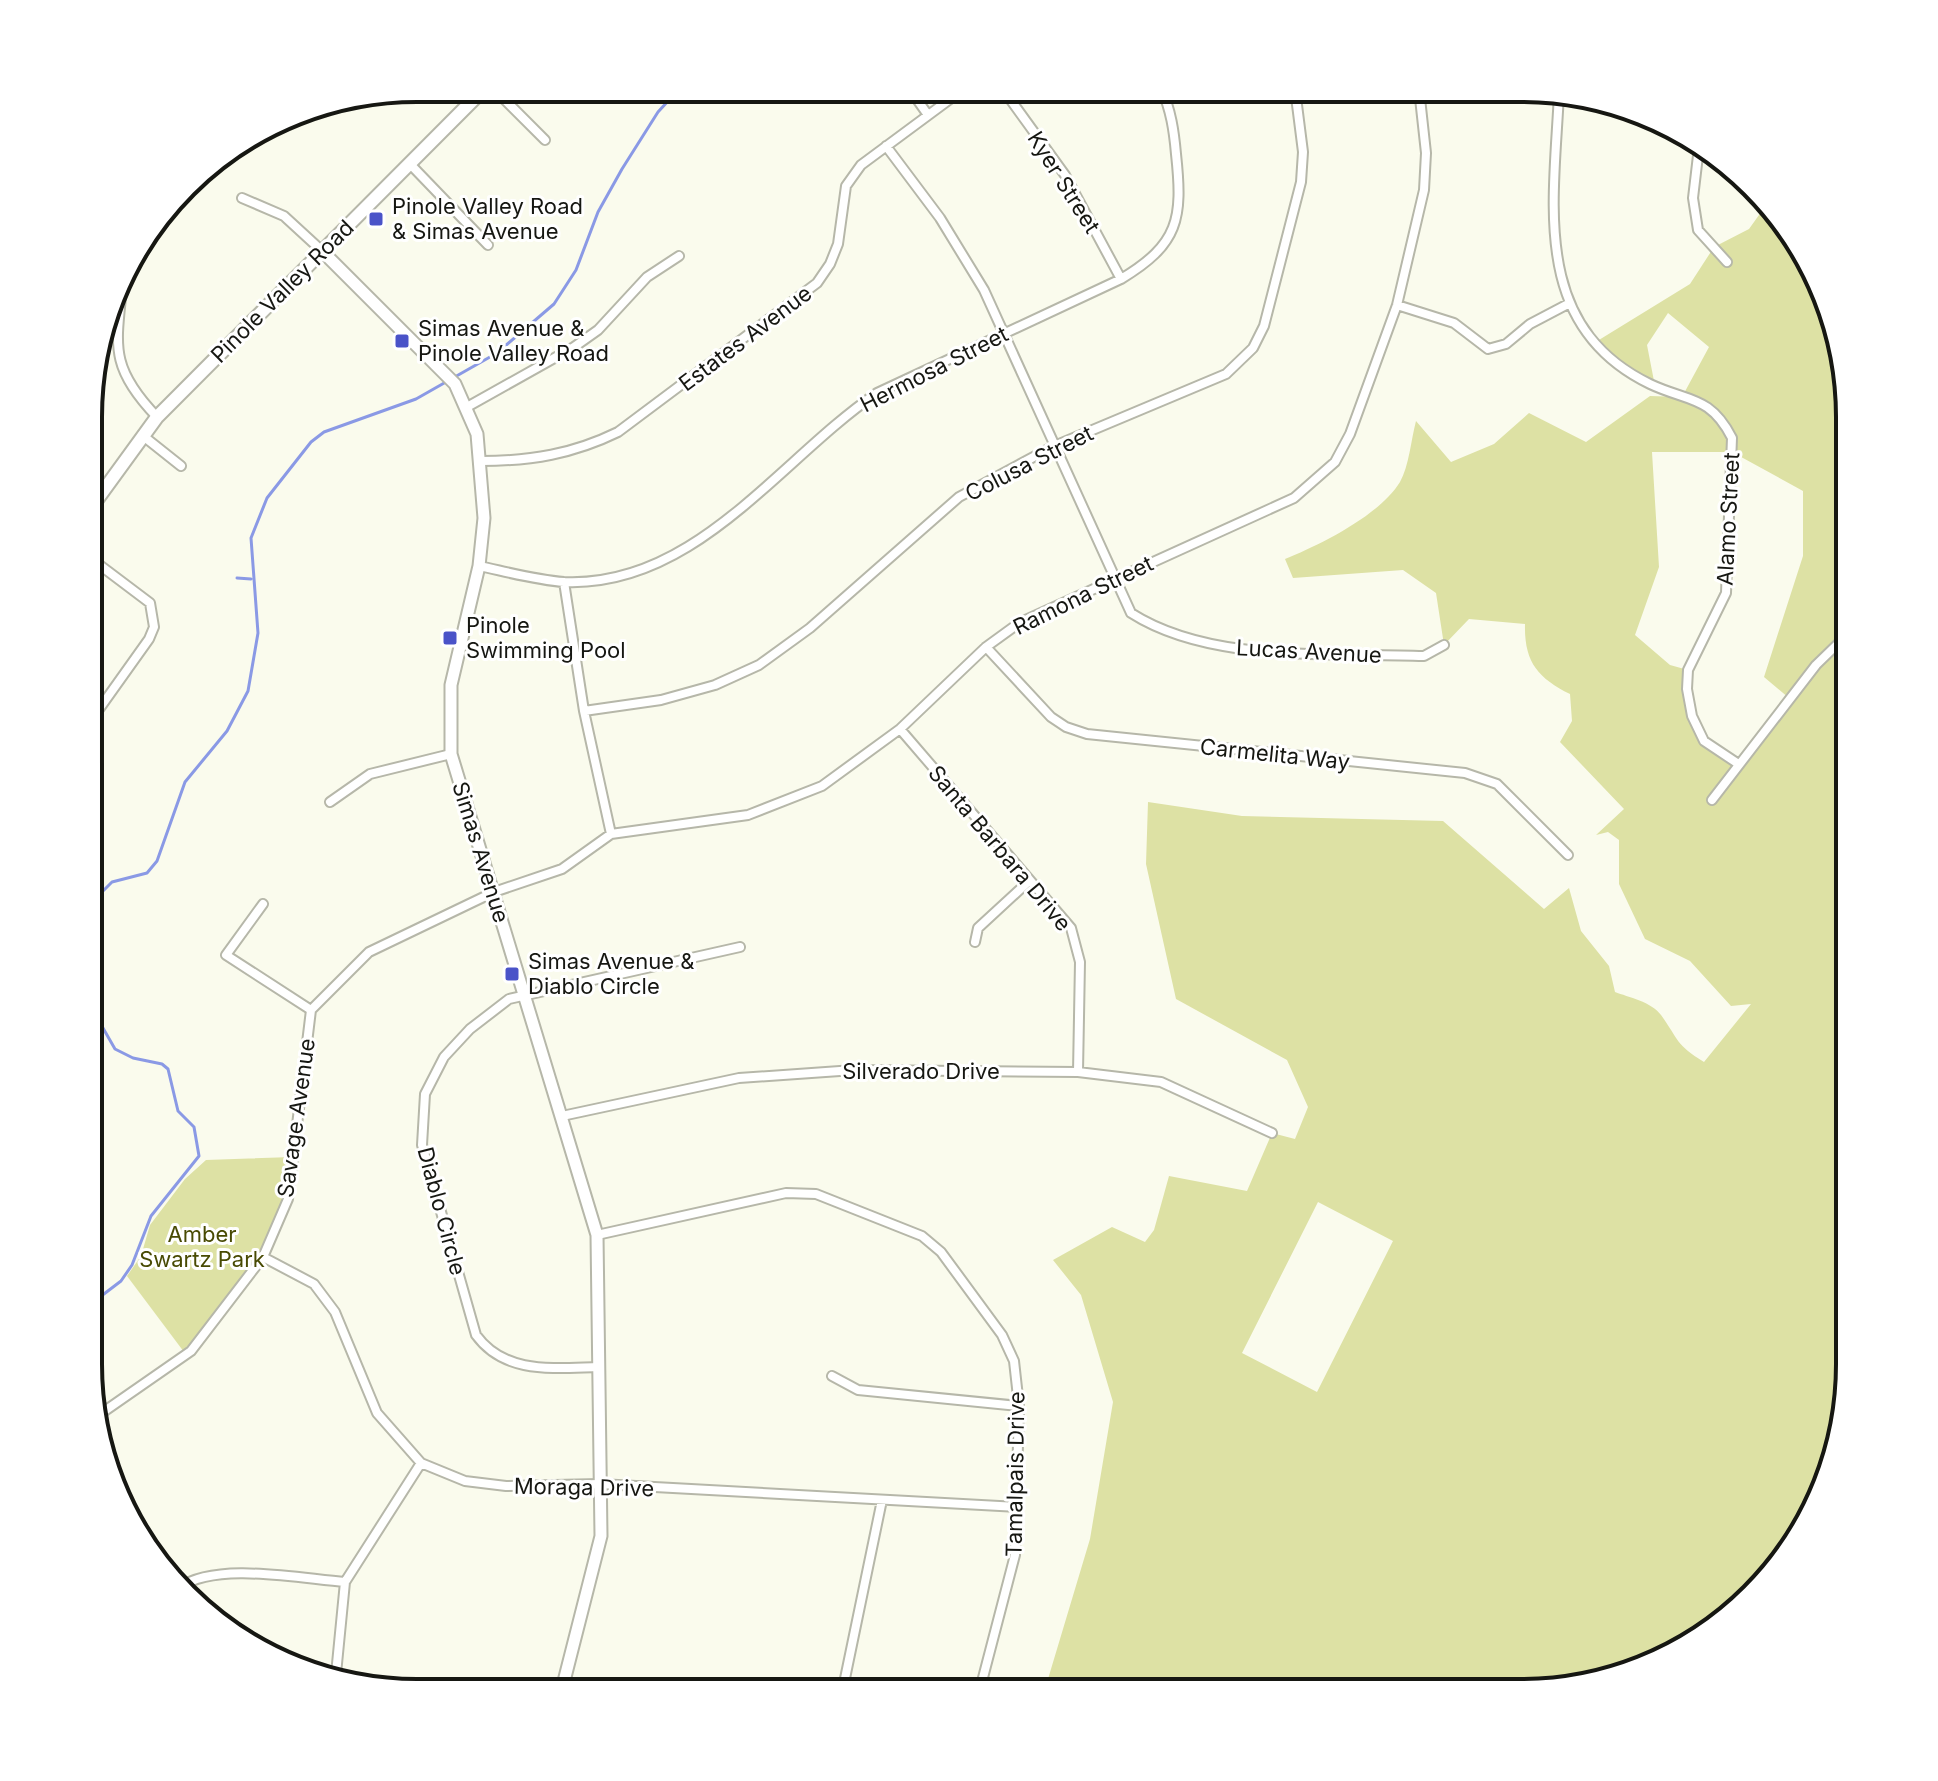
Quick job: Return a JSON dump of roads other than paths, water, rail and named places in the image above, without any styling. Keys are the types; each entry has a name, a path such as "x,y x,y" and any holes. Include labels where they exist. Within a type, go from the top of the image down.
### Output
{"main road":[{"name":"Pinole Valley Road","path":"102,492 157,417 471,102"}],"street":[{"path":"507,102 545,140"},
{"path":"919,102 928,115"},
{"name":"Estates Avenue","path":"481,461 522,461 555,456 584,448 618,432 805,293 830,264 838,244 846,186 861,165 946,102"},
{"name":"Kyer Street","path":"1012,102 1065,175 1121,279"},
{"name":"Hermosa Street","path":"479,566 564,582 628,572 694,542 734,514 854,409 877,393 1121,279 1150,261 1166,241 1177,217 1181,198 1172,118 1166,102"},
{"name":"Colusa Street","path":"584,711 661,700 715,685 759,665 810,628 959,497 1052,447 1226,374 1253,348 1264,326 1301,182 1303,152 1297,102"},
{"name":"Ramona Street","path":"494,892 562,869 611,834 748,815 822,786 900,729 986,647 1019,623 1294,498 1335,462 1350,434 1397,305 1424,190 1426,153 1420,102"},
{"name":"Alamo Street","path":"1558,105 1553,220 1558,272 1568,304 1594,343 1617,367 1652,385 1696,399 1721,417 1732,438 1726,593 1688,670 1687,689 1692,716 1704,741 1737,763"},
{"name":"Lucas Avenue","path":"886,146 940,218 984,290 1052,447 1131,613 1152,626 1232,649 1424,656 1444,645"},
{"path":"1698,156 1693,198 1698,230 1727,262"},
{"path":"410,164 488,245"},
{"name":"Simas Avenue","path":"242,198 284,216 436,363 466,404 477,434 484,518 479,566 451,685 451,754 597,1235 601,1536 565,1679"},
{"path":"466,404 574,347 598,330 647,277 679,256"},
{"path":"1397,305 1454,323 1488,349 1506,344 1530,324 1568,304"},
{"path":"121,309 119,359 127,383 157,417"},
{"path":"142,435 181,466"},
{"path":"102,567 150,603 154,627 102,704"},
{"path":"564,582 584,711 611,834"},
{"path":"1712,800 1737,763 1816,665 1836,646"},
{"name":"Carmelita Way","path":"986,647 1051,717 1066,727 1123,739 1465,773 1497,784 1568,855"},
{"name":"Santa Barbara Drive","path":"900,729 1071,928 1077,951 1078,1072"},
{"path":"330,802 370,774 451,754"},
{"path":"975,942 978,928 1029,881"},
{"name":"Savage Avenue","path":"106,1410 191,1351 263,1257 288,1199 311,1010 369,952 494,892"},
{"path":"263,904 226,955 311,1010"},
{"name":"Diablo Circle","path":"599,1367 510,1364 487,1351 476,1335 422,1145 425,1094 444,1057 470,1029 509,999 740,947"},
{"name":"Silverado Drive","path":"562,1116 739,1078 854,1070 1078,1072 1161,1082 1272,1133"},
{"name":"Tamalpais Drive","path":"597,1235 786,1193 816,1194 922,1236 941,1252 1002,1335 1014,1361 1019,1406 1019,1507 1013,1568 983,1679"},
{"name":"Moraga Drive","path":"263,1257 314,1284 335,1312 377,1413 421,1463 465,1481 506,1486 600,1484 1019,1507"},
{"path":"832,1376 858,1390 1019,1406"},
{"path":"337,1668 345,1582 421,1463"},
{"path":"845,1679 882,1500"},
{"path":"190,1582 233,1573 345,1582"}],"waterway":[{"path":"102,892 112,882 147,873 157,861 185,782 227,731 248,691 258,633 251,538 267,498 311,442 324,432 416,399 497,353 554,304 576,270 598,212 622,169 667,102"},
{"path":"237,578 251,579"},
{"path":"102,1026 115,1049 133,1058 162,1064 168,1069 178,1111 194,1127 199,1156 151,1216 132,1265 121,1281 102,1295"}],"place":[{"name":"Pinole Valley Road & Simas Avenue","path":"376,219"},
{"name":"Simas Avenue & Pinole Valley Road","path":"402,341"},
{"name":"Pinole Swimming Pool","path":"450,638"},
{"name":"Simas Avenue & Diablo Circle","path":"512,974"}],"park label":[{"name":"Amber Swartz Park","path":"202,1246"}]}
